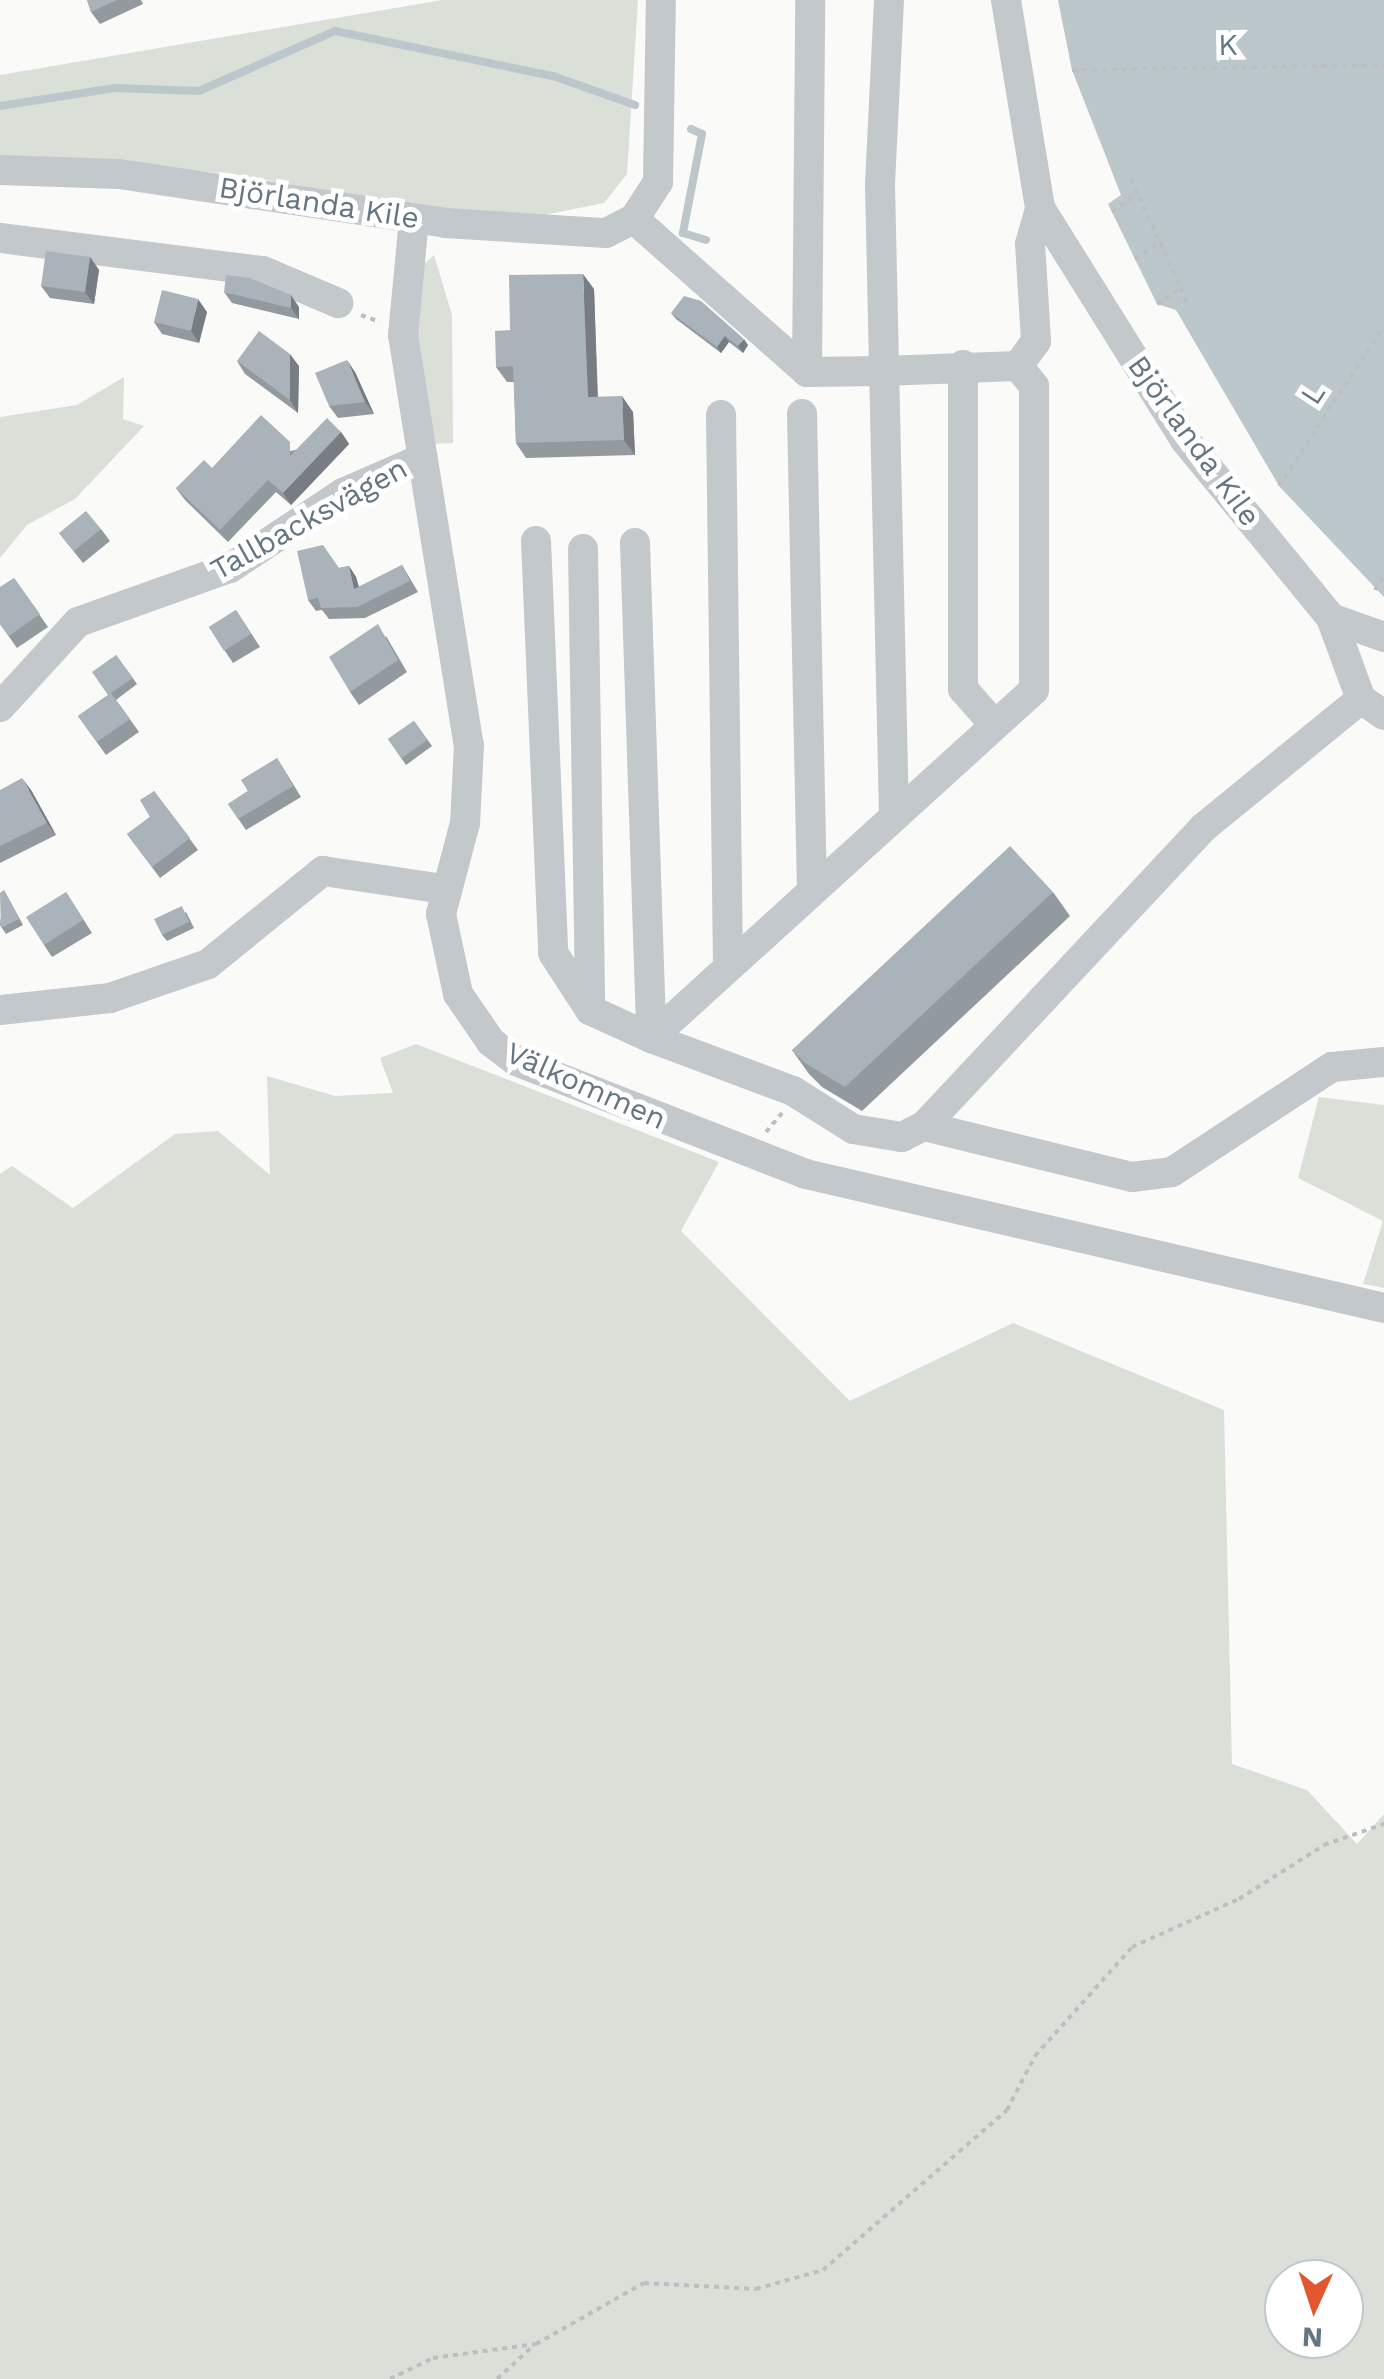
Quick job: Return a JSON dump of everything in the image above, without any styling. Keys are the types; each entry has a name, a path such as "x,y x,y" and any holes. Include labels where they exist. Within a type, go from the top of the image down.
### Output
{"street":[{"path":"651,1038 894,817 992,722 1034,690 1034,386 1018,366 808,372 634,219 655,192 662,160 660,0"},
{"path":"808,372 810,0"},
{"path":"889,0 883,371 894,817"},
{"name":"Björlanda Kile","path":"1006,0 1040,208 1185,440 1330,618"},
{"name":"Björlanda Kile","path":"0,170 156,178 414,218 584,234 634,219"},
{"name":"Björlanda Kile","path":"1018,366 1036,341 1030,244 1040,208"},
{"name":"Välkommen","path":"414,218 403,332 469,745 465,823 444,888 458,994 491,1042 516,1061 759,1158 1384,1308"},
{"path":"0,238 264,271 338,304"},
{"path":"963,366 964,689 992,722"},
{"path":"802,414 812,889"},
{"path":"721,415 728,965"},
{"name":"Tallbacksvägen","path":"0,706 78,622 230,568 343,493 422,458"},
{"path":"536,541 553,952 590,1010 651,1038 794,1091 878,1136 924,1126 1132,1176 1172,1172 1332,1066 1384,1062"},
{"path":"635,543 651,1038"},
{"path":"583,549 590,1010"},
{"path":"1330,618 1384,637"},
{"path":"924,1126 1204,827 1373,707 1330,618"},
{"path":"0,1010 110,998 208,964 323,870 444,888"}],"path":[{"name":"K","path":"1072,70 1384,65"},
{"path":"1131,179 1188,304"},
{"path":"1112,212 1138,194"},
{"path":"1135,259 1160,242"},
{"path":"1157,304 1180,288"},
{"path":"338,304 403,332"},
{"name":"L","path":"1279,486 1384,326"},
{"path":"1375,590 1384,576"},
{"path":"759,1158 759,1138 794,1091"},
{"path":"497,2379 536,2344 644,2283 756,2289 822,2270 1007,2110 1035,2056 1132,1948 1239,1900 1324,1845 1384,1824"},
{"path":"390,2379 433,2358 536,2344"}],"shaded area":[{"path":"442,0 638,0 627,174 604,203 544,215 424,209 234,174 0,155 0,75"},
{"path":"1058,0 1384,0 1384,597 1279,486 1176,310 1157,304 1108,204 1121,195 1072,70"},
{"path":"434,255 452,315 453,443 431,444 416,349 422,266"},
{"path":"124,377 123,419 144,426 75,499 27,525 0,558 0,417 77,405"},
{"path":"416,1044 719,1162 681,1231 850,1401 1013,1323 1224,1410 1232,1764 1307,1790 1357,1844 1384,1814 1384,2379 0,2379 0,1174 12,1166 73,1208 175,1134 218,1131 270,1175 267,1076 335,1096 393,1093 380,1058"},
{"path":"1319,1097 1384,1105 1384,1288 1363,1284 1383,1221 1298,1178"}],"building":[{"path":"87,0 117,0 91,12"},
{"path":"46,251 90,257 85,292 41,286"},
{"path":"583,274 588,397 622,396 624,440 516,443 513,366 496,367 495,331 510,330 509,275"},
{"path":"226,275 250,278 291,295 291,308 224,292"},
{"path":"162,290 198,299 191,331 154,322"},
{"path":"684,296 701,301 744,339 738,346 725,336 717,347 671,313"},
{"path":"259,331 290,354 290,400 237,361"},
{"path":"347,360 365,402 329,406 315,373"},
{"path":"261,415 290,442 290,456 327,418 341,432 283,493 268,480 220,530 176,488 204,460 212,468"},
{"path":"86,511 101,529 74,551 59,533"},
{"path":"323,545 339,568 349,566 354,589 402,565 410,581 357,607 321,608 318,598 308,600 297,551"},
{"path":"14,578 40,614 9,636 0,624 0,587"},
{"path":"236,610 251,634 224,651 209,627"},
{"path":"378,624 398,660 350,692 329,657"},
{"path":"116,655 133,678 108,695 92,672"},
{"path":"111,693 130,719 97,742 78,716"},
{"path":"414,721 427,740 402,758 388,739"},
{"path":"277,758 293,786 238,819 228,804 248,791 241,780"},
{"path":"22,778 47,823 0,846 0,790"},
{"path":"154,791 190,838 152,867 127,834 150,817 140,800"},
{"path":"1010,846 1053,892 845,1087 805,1063 792,1050"},
{"path":"4,890 19,919 1,928 0,893"},
{"path":"66,892 83,920 44,945 26,917"},
{"path":"182,906 189,922 162,935 154,919"}],"waterway":[{"path":"0,106 115,88 199,91 335,31 553,76 635,105"},
{"path":"691,129 702,134 683,233 706,240"}]}
